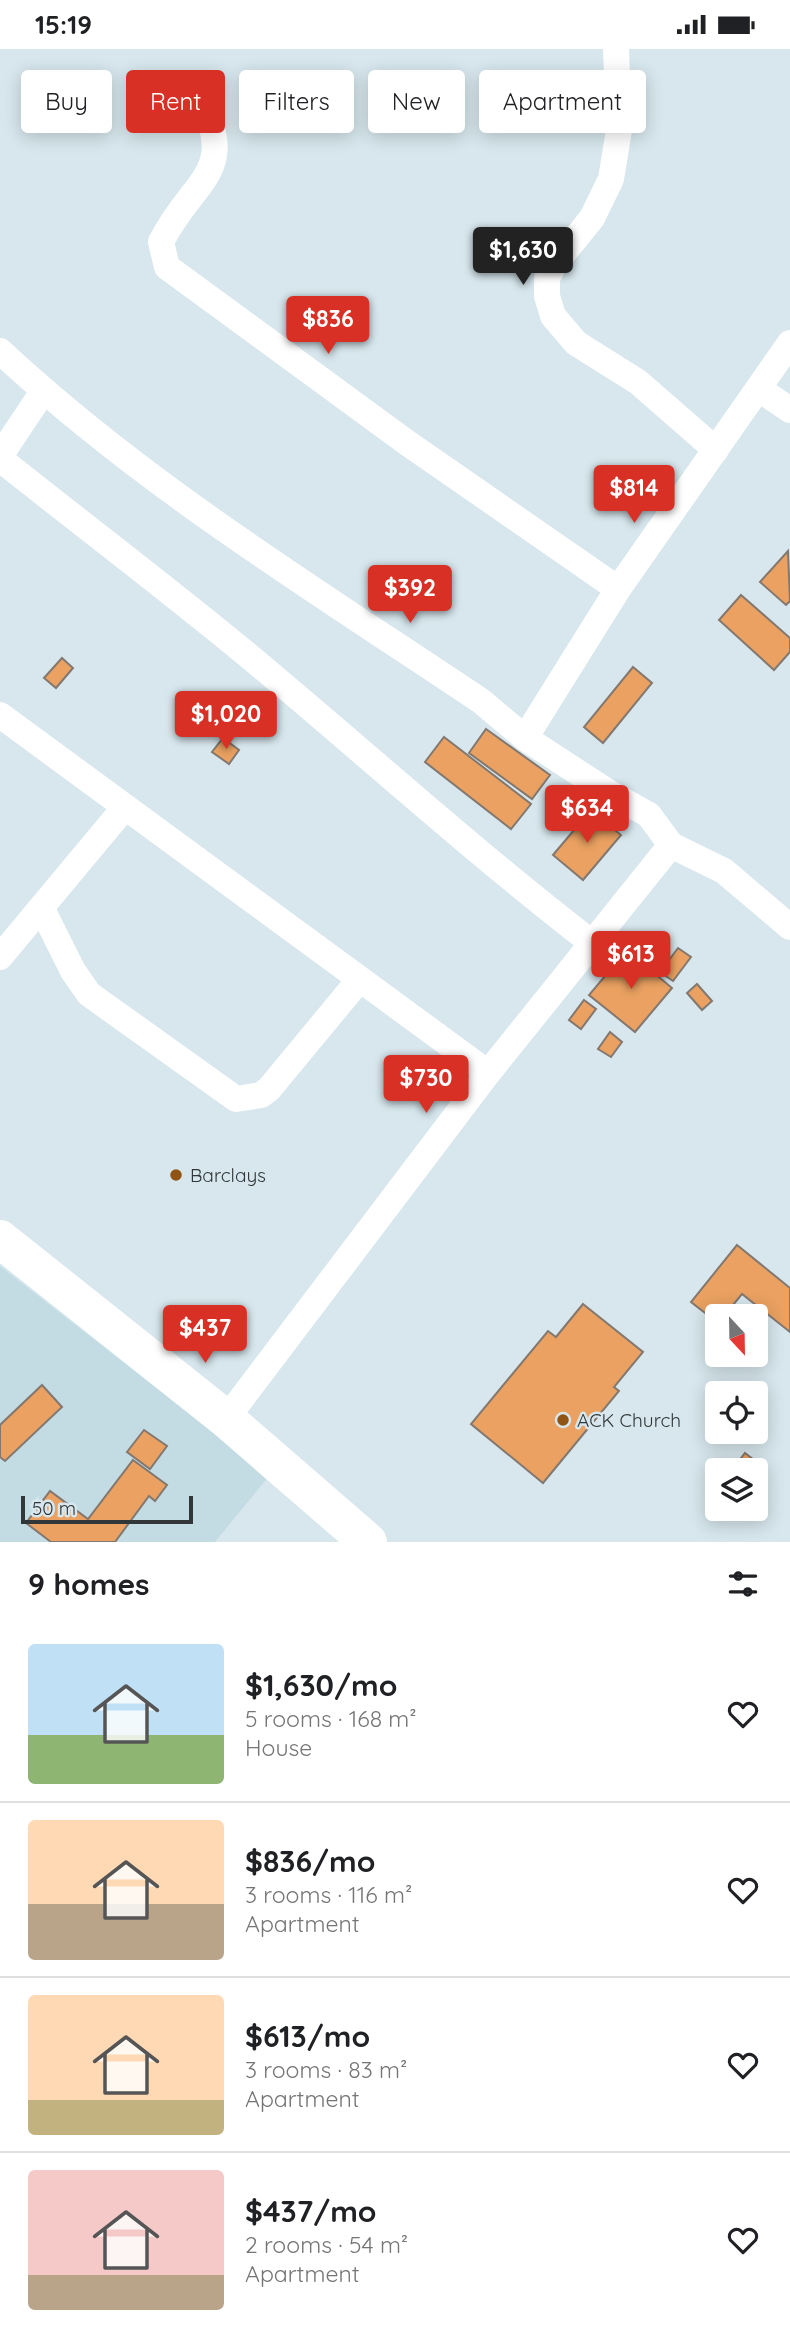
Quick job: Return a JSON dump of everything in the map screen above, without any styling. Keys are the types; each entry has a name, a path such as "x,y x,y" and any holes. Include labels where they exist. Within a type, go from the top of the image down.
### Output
{"main road":[{"path":"0,1239 226,1419 368,1542"}],"street":[{"path":"616,49 619,130 611,179 592,218 554,265 547,278 547,296 553,316 576,343 638,382 716,450"},
{"path":"213,133 216,145 205,182 161,242 167,267 406,442 618,589"},
{"path":"525,737 618,589 790,343"},
{"path":"0,351 44,390 180,498 481,701 525,737 608,792 649,815 671,845 724,871 790,927"},
{"path":"759,389 790,409"},
{"path":"44,390 0,457 247,655 385,771 422,807 592,943"},
{"path":"0,715 488,1073"},
{"path":"0,957 125,807"},
{"path":"226,1419 488,1073 671,845"},
{"path":"42,909 73,971 89,994 236,1099 261,1095 269,1089 360,979"}],"shaded area":[{"path":"0,1266 269,1476 215,1542 0,1542"}],"building":[{"path":"788,551 790,601 786,605 760,582"},
{"path":"741,595 790,638 790,652 774,670 719,620"},
{"path":"62,658 73,668 56,688 44,678"},
{"path":"633,667 652,683 603,743 584,727"},
{"path":"486,729 550,775 532,799 469,753"},
{"path":"444,737 531,804 511,829 425,762"},
{"path":"223,738 239,750 229,764 212,752"},
{"path":"591,810 621,835 583,880 553,855"},
{"path":"678,948 691,957 673,981 660,972"},
{"path":"627,950 672,988 635,1032 589,995"},
{"path":"697,984 712,1001 702,1010 687,993"},
{"path":"584,1000 596,1009 581,1029 569,1020"},
{"path":"610,1032 622,1042 611,1057 598,1049"},
{"path":"737,1245 790,1288 790,1332 768,1315 768,1304 755,1304 742,1294 734,1304 705,1304 705,1313 691,1302"},
{"path":"583,1304 643,1352 614,1387 619,1391 543,1483 471,1424 548,1331 556,1337"},
{"path":"42,1385 62,1407 5,1461 0,1457 0,1425"},
{"path":"144,1430 167,1446 150,1469 127,1452"},
{"path":"133,1460 167,1485 155,1501 149,1496 115,1542 51,1542 26,1523 50,1491 88,1519"}],"place":[{"name":"Barclays","path":"176,1175"},
{"name":"ACK Church","path":"563,1420"}]}
